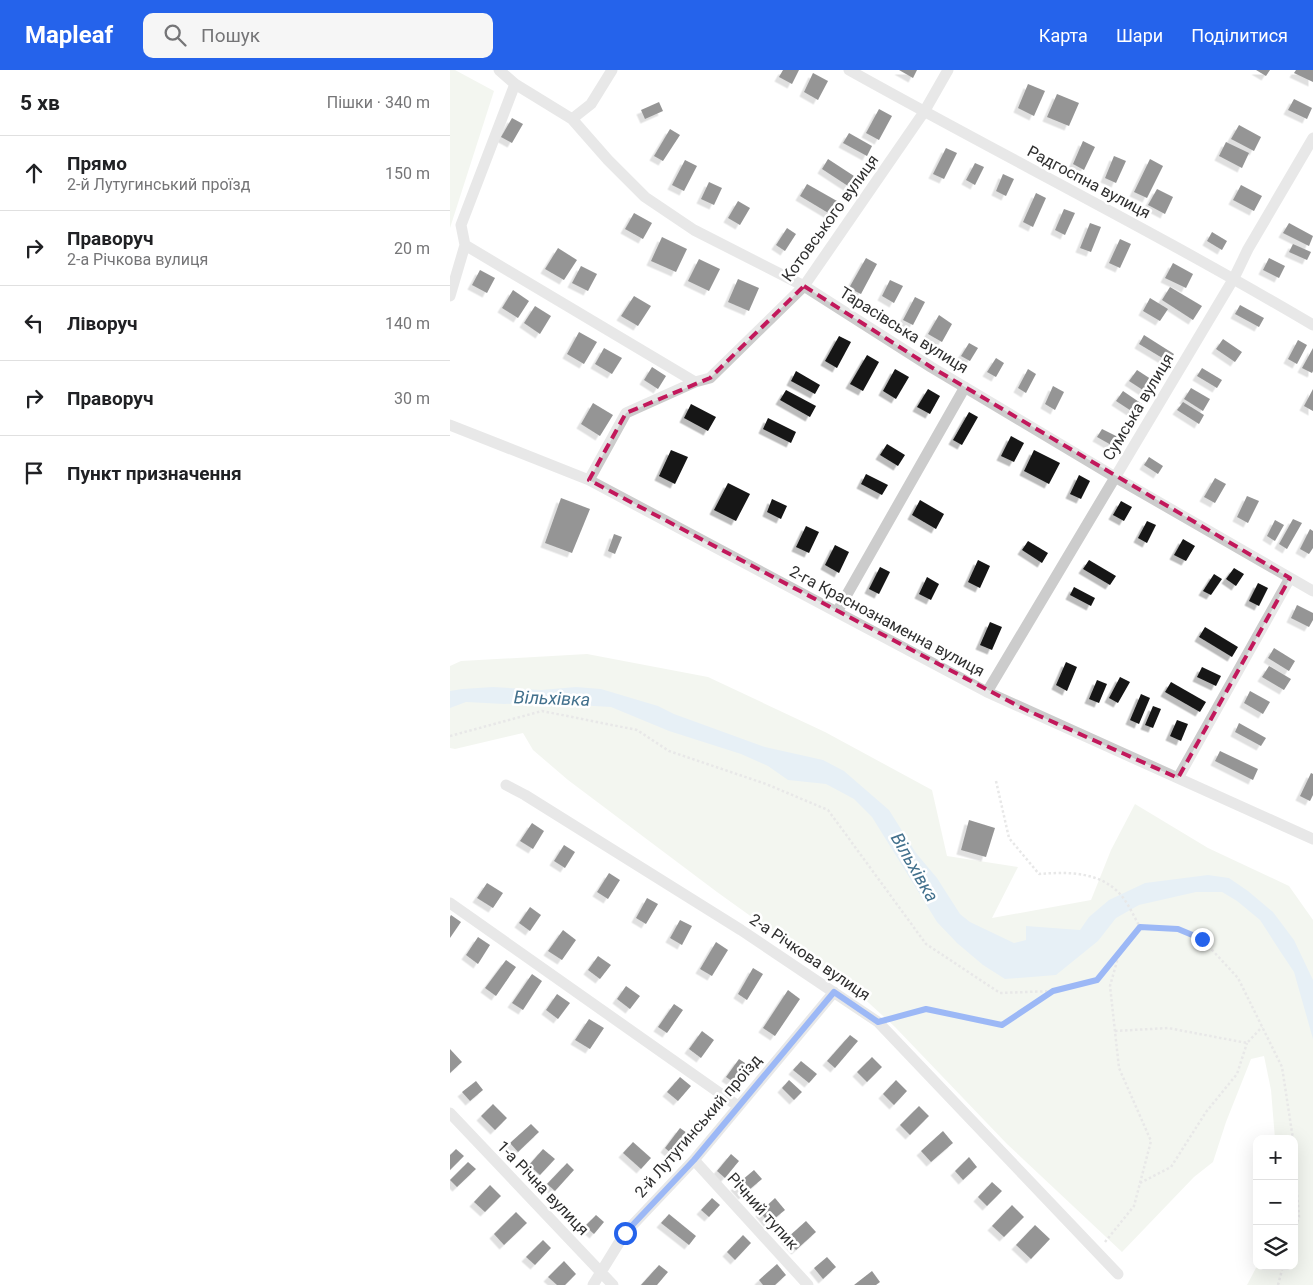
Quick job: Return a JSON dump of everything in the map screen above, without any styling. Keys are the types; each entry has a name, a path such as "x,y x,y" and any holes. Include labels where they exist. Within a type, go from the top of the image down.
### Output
{"street":[{"name":"Тарасівська вулиця","path":"499,70 515,84 572,120 645,197 694,230 804,286 965,387 1313,592"},
{"path":"572,120 591,104 612,70"},
{"name":"Радгоспна вулиця","path":"849,70 1234,278 1313,325"},
{"name":"Котовського вулиця","path":"589,480 626,413 695,382 710,378 804,286 924,112 948,70"},
{"path":"450,296 465,245 461,225 515,84"},
{"name":"Сумська вулиця","path":"987,692 1234,278 1248,249 1313,138"},
{"path":"465,245 695,382"},
{"path":"837,612 965,387"},
{"name":"2-га Краснознаменна вулиця","path":"450,425 589,480 987,692 1313,839"},
{"path":"1178,778 1290,578"},
{"name":"2-а Річкова вулиця","path":"506,785 525,795 724,920 878,1022 1118,1274"},
{"path":"450,903 738,1106"},
{"name":"2-й Лутугинський проїзд","path":"593,1285 625,1233 694,1160 834,992"},
{"name":"1-а Річна вулиця","path":"450,1113 613,1285"},
{"name":"Річний тупик","path":"694,1160 808,1285"}],"path":[{"path":"450,736 542,711 637,730 669,751 766,784 828,810 926,944 1000,993 1053,991 1097,980 1140,927"},
{"path":"996,781 1009,838 1039,874 1064,872 1096,877 1116,890 1140,927"},
{"path":"1140,927 1178,929 1202,939 1238,978 1282,1067 1292,1135"},
{"path":"1108,1264 1105,1242 1134,1206 1151,1141 1119,1068 1110,986 1120,952"},
{"path":"878,1022 926,1009 1002,1025 1053,991"},
{"path":"1140,1183 1171,1167 1206,1112 1237,1074 1247,1043 1262,1026"},
{"path":"1115,1031 1168,1028 1247,1043"},
{"path":"1296,1180 1299,1216 1296,1225"},
{"path":"1278,1285 1282,1270"}],"highlighted area":[{"path":"804,286 931,367 1290,578 1178,778 1024,709 589,480 626,413 710,378"}],"shaded area":[{"path":"450,70 455,70 494,91 450,228"},
{"path":"587,654 708,677 825,732 932,790 947,856 1018,867 992,918 1091,900 1111,850 1135,804 1208,848 1289,886 1313,920 1313,1285 1247,1285 1255,1270 1298,1270 1298,1135 1275,1135 1271,1090 1264,1056 1251,1059 1226,1122 1213,1162 1194,1177 1122,1252 1007,1144 895,1027 858,993 717,892 568,780 533,750 523,733 455,749 450,748 450,666 461,661"}],"water":[{"name":"Вільхівка","path":"493,687 541,690 576,687 601,689 658,706 674,714 765,747 823,760 844,771 889,810 916,853 937,878 960,914 970,922 1014,943 1026,940 1026,926 1080,930 1089,917 1109,900 1145,883 1208,875 1229,878 1273,912 1294,940 1313,980 1313,1039 1294,972 1260,920 1237,901 1222,892 1196,892 1139,905 1116,918 1098,941 1056,975 1005,979 983,965 957,943 937,922 872,817 854,799 826,784 788,780 768,766 741,754 669,731 611,707 542,703 466,702 450,708 450,691"}],"building":[{"path":"783,70 799,70 792,84 779,77"},
{"path":"899,70 917,70 913,78"},
{"path":"1256,70 1270,70 1266,76"},
{"path":"1296,70 1313,70 1313,82 1294,73"},
{"path":"813,73 828,81 818,100 804,92"},
{"path":"1028,84 1045,91 1034,116 1018,108"},
{"path":"1057,94 1079,103 1069,126 1047,117"},
{"path":"1294,99 1312,108 1307,119 1288,110"},
{"path":"659,102 663,111 645,119 641,110"},
{"path":"879,109 892,116 879,140 866,133"},
{"path":"512,118 523,124 512,143 501,137"},
{"path":"1239,125 1261,137 1254,151 1231,139"},
{"path":"670,129 680,135 663,161 654,156"},
{"path":"849,133 872,146 867,156 843,143"},
{"path":"1083,141 1095,147 1084,170 1073,164"},
{"path":"1226,142 1249,153 1242,168 1219,156"},
{"path":"946,148 957,153 944,179 933,174"},
{"path":"1114,156 1126,161 1116,183 1105,178"},
{"path":"828,159 854,176 848,186 822,169"},
{"path":"1150,159 1163,166 1147,198 1134,192"},
{"path":"685,160 697,166 684,191 672,185"},
{"path":"975,163 984,167 975,185 966,180"},
{"path":"1003,174 1014,179 1006,196 996,191"},
{"path":"709,182 722,188 714,205 701,199"},
{"path":"807,184 837,201 830,214 800,196"},
{"path":"1241,185 1262,196 1254,211 1233,200"},
{"path":"1157,189 1173,197 1165,214 1148,205"},
{"path":"1036,193 1046,198 1033,227 1023,222"},
{"path":"738,201 750,208 740,225 728,218"},
{"path":"1064,209 1075,213 1065,235 1055,230"},
{"path":"634,213 652,223 643,239 625,229"},
{"path":"1090,223 1101,227 1091,252 1080,248"},
{"path":"1289,223 1313,236 1309,246 1283,233"},
{"path":"787,228 796,234 785,251 776,245"},
{"path":"1212,232 1227,241 1222,250 1207,241"},
{"path":"662,237 687,249 676,272 651,261"},
{"path":"1120,239 1131,244 1120,268 1109,263"},
{"path":"1293,244 1311,252 1307,260 1289,252"},
{"path":"558,248 577,260 564,280 545,269"},
{"path":"866,258 877,264 861,294 849,288"},
{"path":"1269,258 1285,266 1279,278 1263,270"},
{"path":"699,259 720,269 709,291 688,281"},
{"path":"1173,263 1193,274 1186,288 1165,278"},
{"path":"581,266 597,274 588,291 572,283"},
{"path":"480,270 495,278 487,293 472,285"},
{"path":"738,279 759,288 749,311 728,302"},
{"path":"890,280 903,286 894,303 882,296"},
{"path":"1170,287 1202,306 1193,320 1162,300"},
{"path":"513,290 529,301 518,318 502,308"},
{"path":"634,296 651,306 638,326 621,316"},
{"path":"915,297 925,302 913,325 903,320"},
{"path":"1150,298 1168,309 1160,321 1143,311"},
{"path":"1240,305 1264,318 1259,327 1235,314"},
{"path":"535,306 551,316 540,334 524,323"},
{"path":"939,315 952,324 942,342 928,334"},
{"path":"579,332 597,342 584,364 567,354"},
{"path":"1144,335 1174,354 1169,362 1139,344"},
{"path":"839,336 851,342 837,368 825,361"},
{"path":"1223,339 1242,352 1235,362 1216,349"},
{"path":"1298,340 1307,345 1297,364 1288,359"},
{"path":"969,343 978,348 970,361 961,356"},
{"path":"604,348 622,358 612,374 595,364"},
{"path":"1313,348 1313,371 1312,373 1302,368"},
{"path":"867,355 879,362 863,391 850,384"},
{"path":"996,358 1004,363 996,377 987,372"},
{"path":"652,367 666,376 658,389 644,380"},
{"path":"1202,368 1222,380 1217,388 1197,376"},
{"path":"895,369 909,377 896,399 883,391"},
{"path":"1028,369 1036,374 1026,393 1018,388"},
{"path":"1137,370 1157,383 1149,394 1129,381"},
{"path":"796,371 820,385 815,394 791,381"},
{"path":"1053,386 1064,392 1055,410 1045,404"},
{"path":"1191,388 1210,399 1203,411 1184,399"},
{"path":"928,389 940,396 930,414 917,407"},
{"path":"1313,389 1313,411 1304,406"},
{"path":"786,390 816,406 810,417 780,400"},
{"path":"1123,391 1142,404 1136,414 1116,401"},
{"path":"1183,402 1204,415 1199,424 1177,410"},
{"path":"593,403 613,415 600,436 581,424"},
{"path":"691,404 716,417 708,431 684,418"},
{"path":"969,412 978,417 962,445 953,440"},
{"path":"768,418 796,432 791,443 763,429"},
{"path":"1102,429 1118,437 1113,446 1097,437"},
{"path":"1011,436 1024,443 1014,462 1001,456"},
{"path":"887,444 905,455 898,466 880,455"},
{"path":"671,450 688,457 675,484 659,476"},
{"path":"1034,450 1060,463 1049,484 1024,471"},
{"path":"1149,457 1163,466 1158,474 1144,465"},
{"path":"866,474 888,485 882,495 861,484"},
{"path":"1079,475 1090,481 1081,499 1070,494"},
{"path":"1215,478 1226,484 1215,503 1204,497"},
{"path":"728,483 750,494 736,521 714,510"},
{"path":"1247,496 1259,501 1248,523 1237,517"},
{"path":"561,498 590,509 572,553 545,543"},
{"path":"772,499 787,506 781,519 767,512"},
{"path":"920,500 944,514 936,529 912,515"},
{"path":"1121,501 1132,507 1124,521 1113,515"},
{"path":"1293,519 1302,523 1287,549 1279,544"},
{"path":"1275,520 1284,525 1275,541 1267,536"},
{"path":"1147,521 1156,525 1147,543 1138,538"},
{"path":"806,526 819,532 809,553 796,547"},
{"path":"1310,529 1313,531 1313,548 1309,554 1300,549"},
{"path":"614,534 622,537 615,554 608,551"},
{"path":"1183,539 1195,546 1186,561 1174,555"},
{"path":"1028,541 1048,553 1042,563 1022,550"},
{"path":"835,545 849,552 839,573 825,565"},
{"path":"978,560 990,566 980,588 968,582"},
{"path":"1089,560 1116,576 1110,585 1083,569"},
{"path":"880,567 890,572 879,594 869,589"},
{"path":"1234,568 1244,574 1236,586 1226,579"},
{"path":"1214,574 1222,579 1211,595 1203,591"},
{"path":"927,577 939,584 931,600 919,594"},
{"path":"1258,583 1268,588 1259,606 1249,601"},
{"path":"1074,587 1095,598 1091,606 1070,595"},
{"path":"1297,605 1313,613 1313,620 1309,627 1291,618"},
{"path":"990,622 1002,627 992,650 980,645"},
{"path":"1205,627 1238,647 1232,657 1199,637"},
{"path":"1274,648 1295,661 1289,671 1268,658"},
{"path":"1066,662 1077,667 1067,691 1056,685"},
{"path":"1269,666 1291,679 1284,690 1262,677"},
{"path":"1202,667 1221,676 1216,686 1197,677"},
{"path":"1120,677 1130,682 1118,703 1109,698"},
{"path":"1097,680 1107,684 1099,703 1089,699"},
{"path":"1171,682 1206,702 1200,712 1165,692"},
{"path":"1250,691 1270,702 1263,714 1244,703"},
{"path":"1141,694 1150,698 1139,724 1130,720"},
{"path":"1153,706 1161,709 1153,728 1145,725"},
{"path":"1177,720 1188,724 1181,741 1170,736"},
{"path":"1239,723 1266,738 1261,746 1235,732"},
{"path":"1220,751 1258,769 1253,780 1215,761"},
{"path":"1311,773 1313,774 1313,795 1310,801 1300,796"},
{"path":"969,820 995,828 986,857 961,850"},
{"path":"532,823 544,831 533,849 520,841"},
{"path":"564,845 575,852 565,868 554,861"},
{"path":"609,873 620,880 608,899 597,892"},
{"path":"487,883 503,893 493,908 477,898"},
{"path":"647,898 658,904 646,924 636,918"},
{"path":"530,907 541,915 530,931 519,923"},
{"path":"451,915 461,922 450,938 450,917"},
{"path":"680,920 692,926 682,945 670,938"},
{"path":"563,930 576,940 562,960 548,951"},
{"path":"478,937 490,945 478,964 466,955"},
{"path":"716,942 728,950 712,976 700,969"},
{"path":"598,956 611,965 600,979 588,970"},
{"path":"506,960 516,967 496,996 485,988"},
{"path":"753,968 763,974 747,1000 738,994"},
{"path":"532,974 542,981 523,1010 512,1003"},
{"path":"626,986 640,996 630,1009 617,999"},
{"path":"788,990 800,999 775,1036 763,1028"},
{"path":"557,994 570,1003 558,1019 546,1010"},
{"path":"674,1004 683,1010 667,1033 658,1027"},
{"path":"589,1019 604,1028 590,1049 575,1040"},
{"path":"702,1031 714,1040 701,1058 689,1049"},
{"path":"850,1035 858,1041 835,1068 827,1061"},
{"path":"450,1049 462,1062 450,1073"},
{"path":"872,1057 882,1067 867,1082 857,1072"},
{"path":"739,1059 751,1067 738,1085 726,1077"},
{"path":"801,1061 817,1074 809,1083 793,1070"},
{"path":"680,1077 691,1086 678,1101 667,1092"},
{"path":"789,1080 802,1092 794,1100 782,1088"},
{"path":"896,1080 907,1091 894,1105 883,1094"},
{"path":"476,1081 483,1090 470,1101 462,1092"},
{"path":"493,1104 507,1118 495,1130 481,1116"},
{"path":"919,1106 929,1116 910,1135 900,1125"},
{"path":"531,1124 539,1132 518,1152 510,1143"},
{"path":"680,1128 694,1138 678,1159 665,1148"},
{"path":"943,1131 953,1143 931,1162 921,1151"},
{"path":"633,1142 651,1158 641,1169 623,1153"},
{"path":"456,1149 464,1156 450,1170 450,1155"},
{"path":"543,1149 555,1159 540,1175 529,1165"},
{"path":"731,1154 739,1161 725,1178 717,1171"},
{"path":"969,1157 977,1167 963,1180 955,1171"},
{"path":"468,1162 476,1169 457,1187 450,1180"},
{"path":"567,1163 574,1170 555,1191 547,1184"},
{"path":"754,1170 762,1179 743,1195 735,1186"},
{"path":"992,1182 1002,1191 987,1206 978,1197"},
{"path":"490,1185 501,1196 485,1212 474,1202"},
{"path":"712,1198 720,1205 709,1217 701,1210"},
{"path":"775,1198 785,1210 769,1223 760,1212"},
{"path":"1012,1205 1024,1217 1004,1237 992,1226"},
{"path":"516,1212 527,1223 504,1245 494,1234"},
{"path":"669,1214 696,1236 689,1245 661,1223"},
{"path":"596,1215 604,1222 594,1234 585,1226"},
{"path":"806,1221 816,1232 796,1250 786,1239"},
{"path":"1035,1225 1050,1239 1031,1259 1016,1245"},
{"path":"743,1235 751,1243 735,1260 727,1252"},
{"path":"543,1240 551,1248 535,1265 526,1257"},
{"path":"827,1257 836,1267 823,1279 814,1268"},
{"path":"564,1261 576,1274 565,1285 557,1285 548,1277"},
{"path":"777,1264 786,1275 775,1285 763,1285 759,1280"},
{"path":"659,1265 668,1272 657,1285 641,1285"},
{"path":"872,1271 880,1282 876,1285 854,1285"}],"route":[{"path":"625,1233 694,1160 834,992 878,1022 926,1009 1002,1025 1053,991 1097,980 1140,927 1178,929 1202,939"}]}
